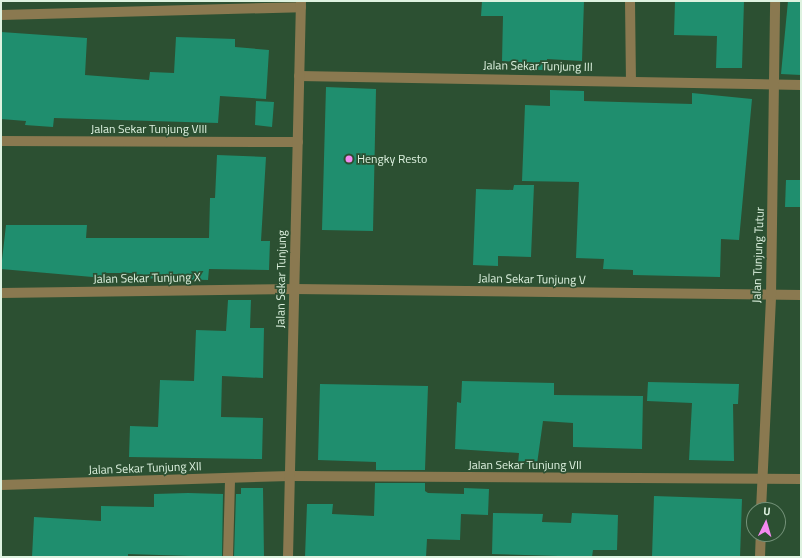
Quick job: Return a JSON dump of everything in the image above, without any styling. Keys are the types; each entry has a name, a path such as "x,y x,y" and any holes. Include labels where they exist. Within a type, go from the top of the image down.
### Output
{"street":[{"path":"630,1 631,81"},
{"name":"Jalan Tunjung Tutur","path":"761,502 771,296 775,1"},
{"path":"1,15 301,4"},
{"name":"Jalan Sekar Tunjung","path":"288,557 301,4"},
{"name":"Jalan Sekar Tunjung III","path":"299,76 801,85"},
{"name":"Jalan Sekar Tunjung VIII","path":"1,141 298,142"},
{"name":"Jalan Sekar Tunjung V","path":"294,289 771,296 801,295"},
{"name":"Jalan Sekar Tunjung X","path":"1,292 294,289"},
{"name":"Jalan Sekar Tunjung XII","path":"1,485 290,476"},
{"name":"Jalan Sekar Tunjung VII","path":"290,476 801,479"},
{"path":"228,557 230,478"},
{"path":"760,557 761,542"}],"building":[{"path":"482,1 584,1 582,61 547,59 547,70 521,70 521,62 502,61 503,16 481,16"},
{"path":"675,1 744,1 742,68 716,68 717,36 674,35"},
{"path":"788,1 801,1 801,75 781,74"},
{"path":"1,32 87,38 85,75 149,80 150,72 174,73 176,37 235,39 235,47 269,50 266,99 220,96 218,123 54,118 53,127 25,125 26,121 1,119"},
{"name":"Hengky Resto","path":"326,87 376,89 373,231 322,230"},
{"path":"550,90 584,91 584,101 692,104 692,93 752,99 739,240 721,239 720,277 633,275 633,270 603,269 604,259 576,258 579,182 522,181 525,105 550,106"},
{"path":"256,101 274,102 272,127 255,125"},
{"path":"217,155 266,157 261,241 270,241 269,270 209,269 208,280 133,278 133,273 104,273 104,278 1,269 6,225 87,225 86,238 209,238 210,198 215,198"},
{"path":"786,180 801,180 801,207 785,207"},
{"path":"514,185 534,185 531,257 498,256 498,266 473,265 476,189 513,190"},
{"path":"228,300 251,300 250,328 264,328 263,378 222,376 221,417 263,418 262,459 129,457 130,426 158,427 160,380 194,381 196,330 226,331"},
{"path":"462,381 554,383 554,395 643,396 642,449 573,447 573,423 543,421 537,464 518,464 519,453 455,449 457,402 461,403"},
{"path":"648,382 739,384 738,404 733,404 734,461 689,460 692,403 647,401"},
{"path":"320,384 428,386 425,470 376,470 376,462 318,460"},
{"path":"375,483 425,483 425,491 428,493 464,494 464,488 489,489 488,515 461,514 460,540 427,539 426,557 305,557 307,504 333,504 332,514 374,516"},
{"path":"241,488 263,488 264,557 234,557 236,494 241,494"},
{"path":"154,494 223,494 222,557 128,554 128,557 32,557 34,517 101,521 101,506 154,507"},
{"path":"654,496 742,499 740,557 652,557"},
{"path":"493,513 543,514 542,522 571,523 572,513 618,515 617,550 593,550 592,557 492,554"}],"place":[{"name":"Hengky Resto","path":"349,159"}]}
